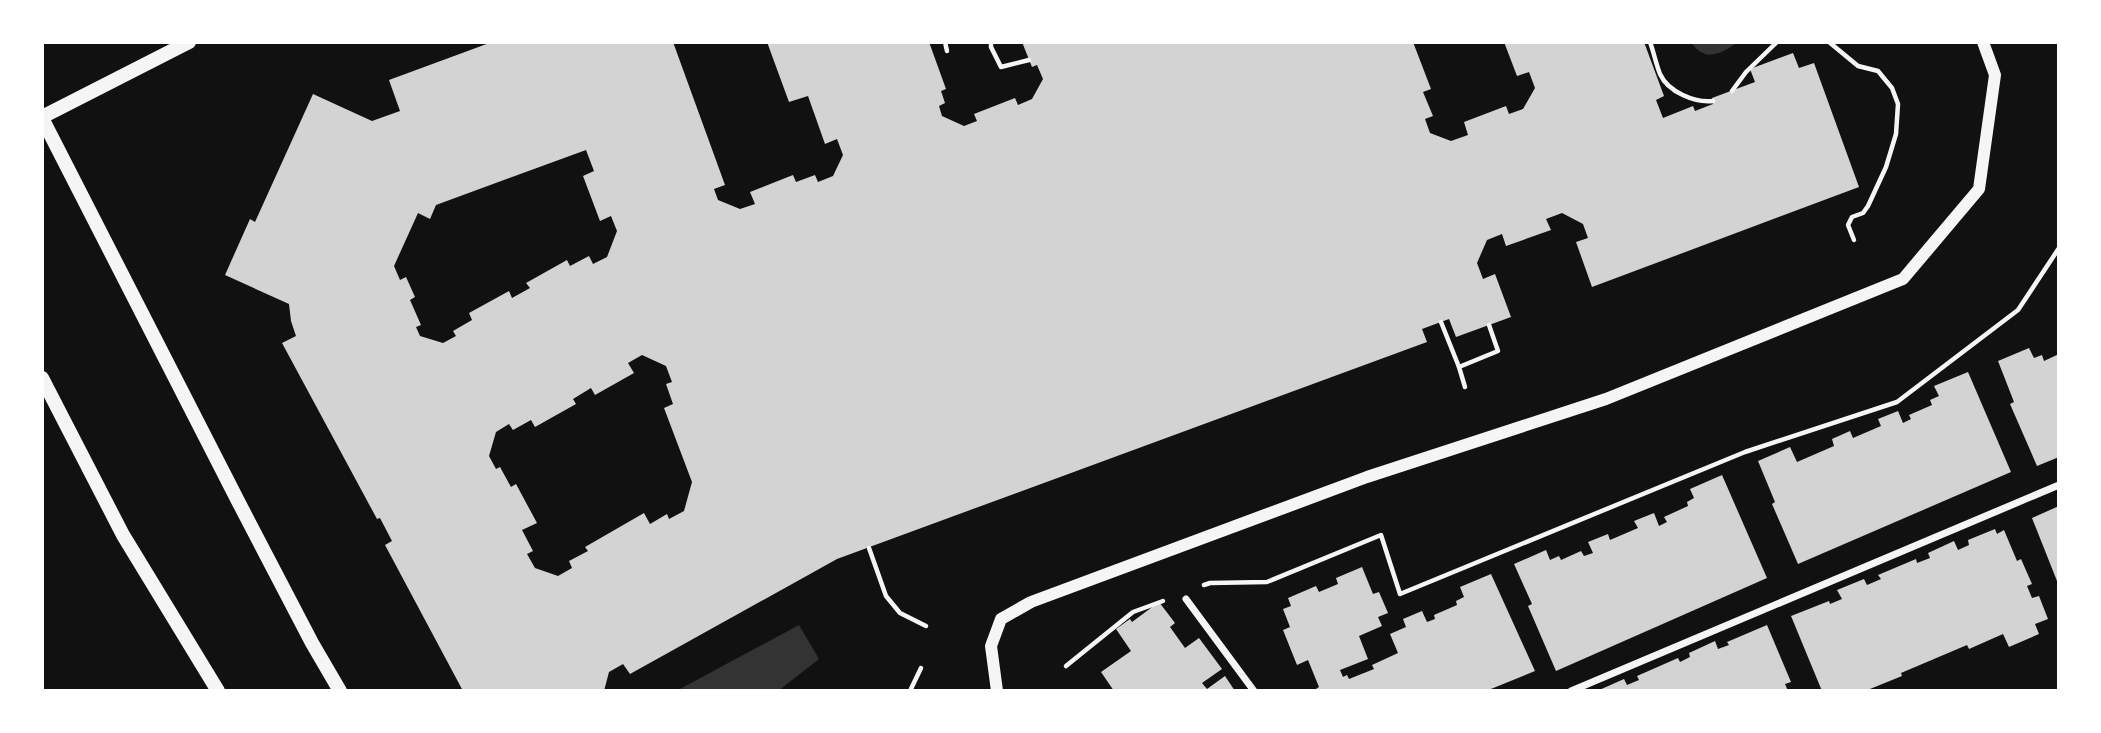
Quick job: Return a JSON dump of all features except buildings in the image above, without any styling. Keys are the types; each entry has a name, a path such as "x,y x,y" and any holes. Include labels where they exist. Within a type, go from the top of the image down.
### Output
{"main road":[{"path":"189,42 42,117 257,538 340,691"},
{"path":"42,378 124,535 218,691"}],"street":[{"path":"998,691 991,646 1001,620 1031,602 1367,477 1606,399 1903,279 1979,189 1995,75 1983,42"},
{"path":"1572,691 2059,485"},
{"path":"1185,599 1254,691"}],"path":[{"path":"945,42 947,51"},
{"path":"991,42 1001,67 1029,60"},
{"path":"1650,42 1656,55 1658,71 1665,82 1696,100 1713,102"},
{"path":"1732,91 1746,72 1777,42"},
{"path":"1829,42 1857,66 1878,71 1892,88 1898,104 1896,134 1886,167 1868,206 1863,213 1852,217 1848,225 1854,240"},
{"path":"1197,588 1210,583 1266,582 1381,535 1401,594 1745,452 1897,401 2018,310 2059,248"},
{"path":"1441,322 1465,387"},
{"path":"1459,367 1498,351 1489,325"},
{"path":"869,548 886,596 900,613 926,626"},
{"path":"1066,666 1133,612 1171,597"},
{"path":"910,691 921,668"}],"shaded area":[{"path":"1691,42 1738,42 1719,53 1708,54 1696,49"},
{"path":"799,625 819,659 778,691 678,690"}]}
